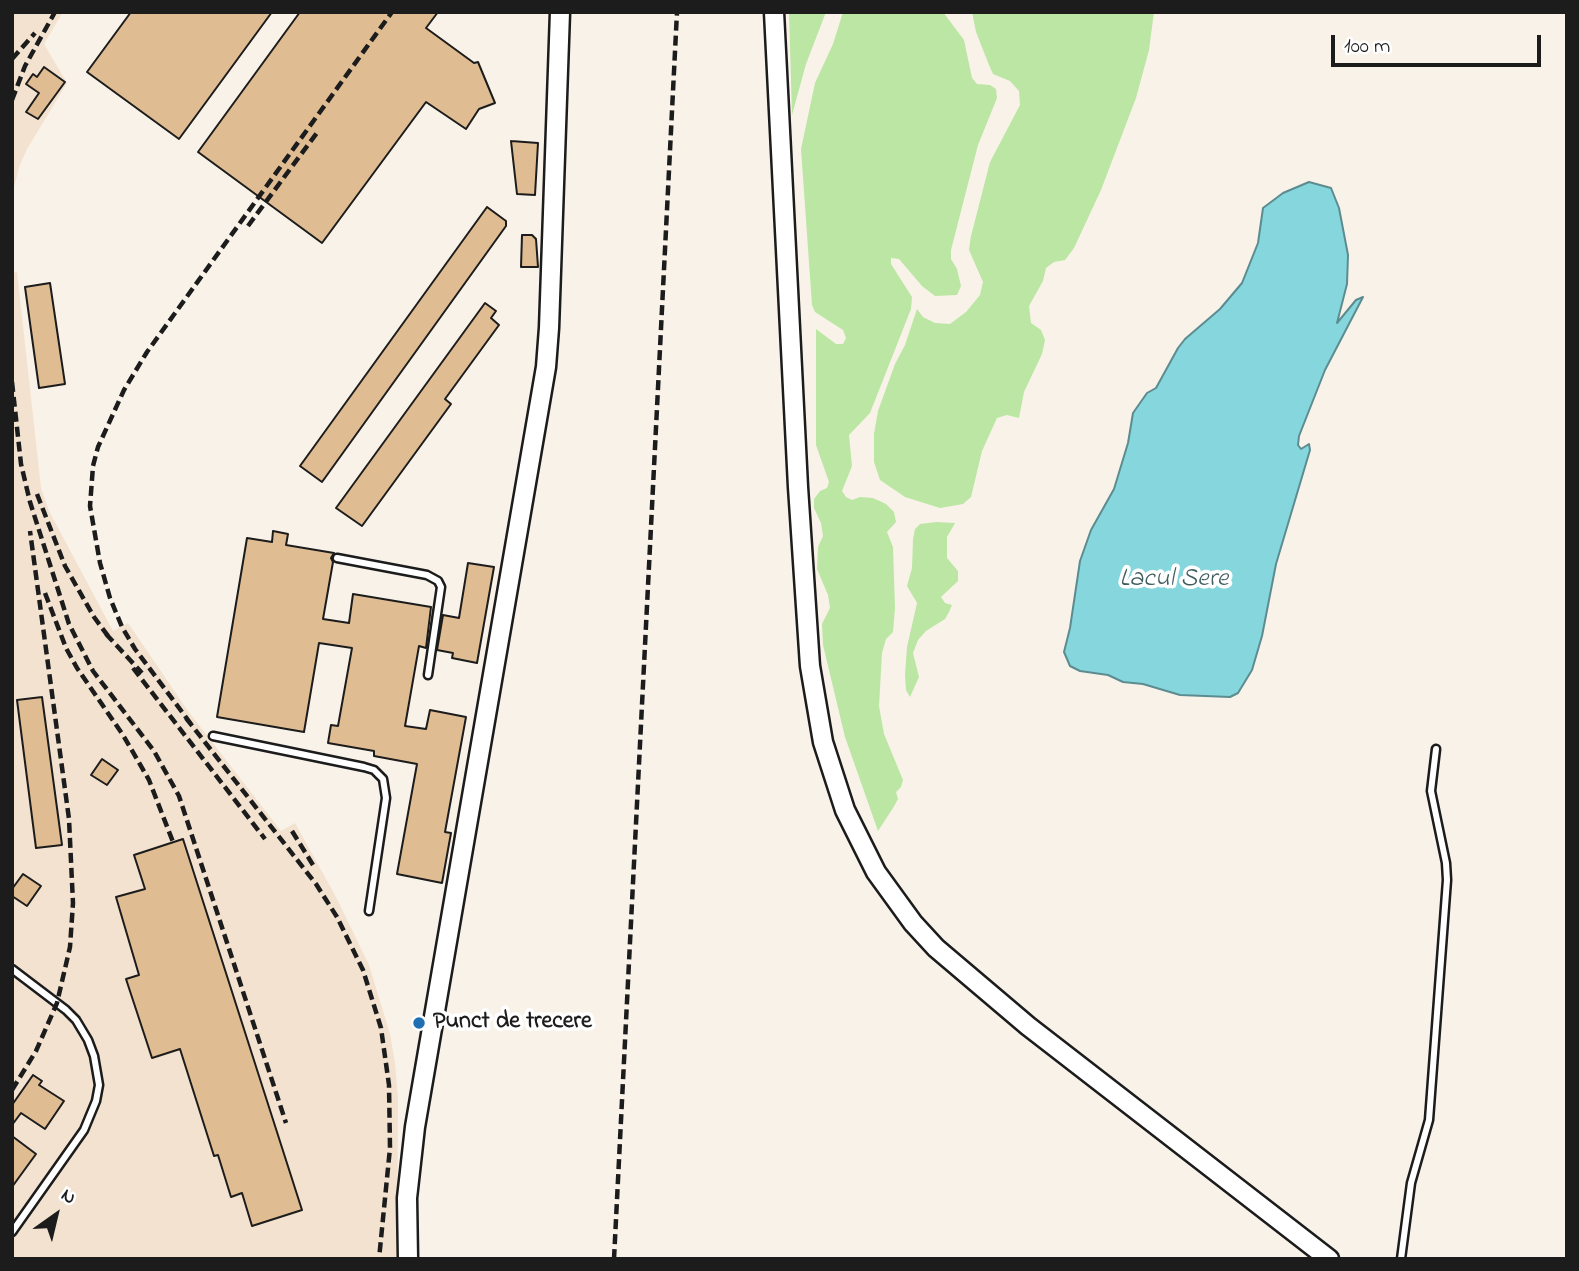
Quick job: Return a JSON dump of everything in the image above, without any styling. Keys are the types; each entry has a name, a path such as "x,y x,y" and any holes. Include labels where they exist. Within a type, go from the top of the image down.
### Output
{"main road":[{"path":"408,1259 407,1198 415,1127 546,367 560,12"},
{"path":"774,12 798,487 810,666 823,742 833,777 855,832 876,872 912,923 972,981 1329,1259"}],"lane":[{"path":"337,558 427,575 438,581 441,587 428,675"},
{"path":"213,736 364,767 383,779 386,798 369,911"},
{"path":"1401,1259 1411,1183 1429,1120 1447,880 1431,791 1436,748"},
{"path":"12,969 76,1020 88,1040 99,1085 84,1130 12,1232"}],"shaded area":[{"path":"12,12 63,12 44,44 67,83 27,149 19,167 12,196"},
{"path":"17,272 41,488 49,511 113,631 128,623 188,711 281,831 295,823 336,897 369,965 390,1034 395,1063 398,1098 397,1259 12,1259 12,273"}],"green space":[{"path":"789,12 826,12 806,64 792,115"},
{"path":"843,12 943,12 964,40 972,78 977,84 990,85 996,89 997,98 978,145 951,250 951,259 957,269 961,286 957,295 935,296 922,286 899,259 891,258 891,264 912,297 911,309 870,413 849,435 852,466 842,491 852,500 860,497 873,498 886,504 894,512 896,522 887,532 893,547 895,608 893,632 886,639 882,653 879,706 884,734 903,780 896,792 898,799 878,831 845,737 823,645 822,624 830,608 828,595 817,569 818,547 823,536 814,508 814,499 820,491 827,488 829,482 816,445 816,329 836,344 843,344 846,338 843,330 815,312 812,305 801,149 815,83 833,44"},
{"path":"972,12 1154,12 1149,50 1136,98 1101,190 1074,248 1065,260 1054,262 1046,268 1043,281 1029,306 1031,323 1041,330 1045,340 1042,354 1024,392 1019,418 1007,415 997,418 982,451 971,497 963,504 940,508 905,497 880,480 874,462 874,434 878,411 917,309 923,317 935,323 950,324 966,312 980,295 983,282 969,250 971,236 990,162 1020,105 1019,91 1010,81 993,74 976,32"},
{"path":"955,523 947,537 947,558 958,571 958,581 941,597 945,603 952,605 945,619 926,631 918,640 913,653 919,677 910,697 906,690 905,675 907,647 917,603 907,586 912,568 913,539 915,529 920,524"}],"water":[{"name":"Lacul Sere","path":"1309,182 1331,188 1339,208 1348,255 1347,284 1337,323 1356,300 1363,297 1325,370 1299,436 1298,445 1301,449 1309,444 1310,450 1276,564 1262,636 1252,670 1238,693 1230,697 1180,695 1143,684 1123,682 1108,675 1080,671 1070,666 1064,652 1080,561 1091,530 1114,489 1128,443 1133,413 1147,393 1156,388 1185,339 1220,309 1242,283 1258,243 1263,208 1283,193"}],"building":[{"path":"131,12 272,12 179,139 87,72"},
{"path":"300,12 438,12 426,28 474,63 478,62 495,103 479,109 466,129 426,102 322,243 198,152"},
{"path":"44,67 65,82 38,119 26,112 39,93 26,84 33,74 37,77"},
{"path":"511,141 538,143 535,195 517,194"},
{"path":"487,207 506,221 506,226 322,482 300,466"},
{"path":"522,235 532,235 536,239 538,267 521,267"},
{"path":"50,283 65,384 39,388 25,287"},
{"path":"485,303 496,311 491,318 499,325 445,399 451,404 362,526 336,508"},
{"path":"273,531 288,534 286,545 334,553 331,558 333,562 323,619 349,623 353,594 431,607 426,648 419,646 405,726 426,729 430,710 466,717 445,832 451,833 442,883 397,874 417,764 374,756 374,751 328,743 331,725 338,726 352,648 319,643 304,732 217,717 247,538 272,542"},
{"path":"468,563 494,567 477,663 452,658 453,653 437,650 443,615 459,618"},
{"path":"42,697 62,845 36,848 17,700"},
{"path":"102,759 118,770 107,785 91,775"},
{"path":"183,839 302,1210 252,1226 242,1193 231,1197 218,1155 214,1156 180,1049 152,1058 126,979 139,975 116,897 145,889 134,855"},
{"path":"23,874 41,886 27,906 12,896 12,889"},
{"path":"33,1075 42,1081 39,1085 64,1101 45,1129 21,1113 12,1125 12,1105"},
{"path":"12,1136 36,1154 12,1187"}],"railway":[{"path":"12,100 25,66 55,12"},
{"path":"191,724 135,649 110,598 100,563 90,506 93,466 98,447 124,390 147,352 392,12"},
{"path":"614,1259 677,12"},
{"path":"12,59 35,33"},
{"path":"248,226 319,130"},
{"path":"12,382 21,464 30,502 69,624 93,671 154,751 179,796 286,1123"},
{"path":"37,494 65,566 94,617 111,640"},
{"path":"12,1090 36,1051 57,1003 70,947 73,903 69,819 30,531"},
{"path":"45,593 66,648 77,668 123,735 149,780 173,842"},
{"path":"106,634 142,673"},
{"path":"133,668 265,839"},
{"path":"186,718 316,884 337,917 363,970 381,1028 389,1085 390,1148 379,1259"},
{"path":"292,831 313,865"}],"place":[{"name":"Punct de trecere","path":"419,1023"}]}
